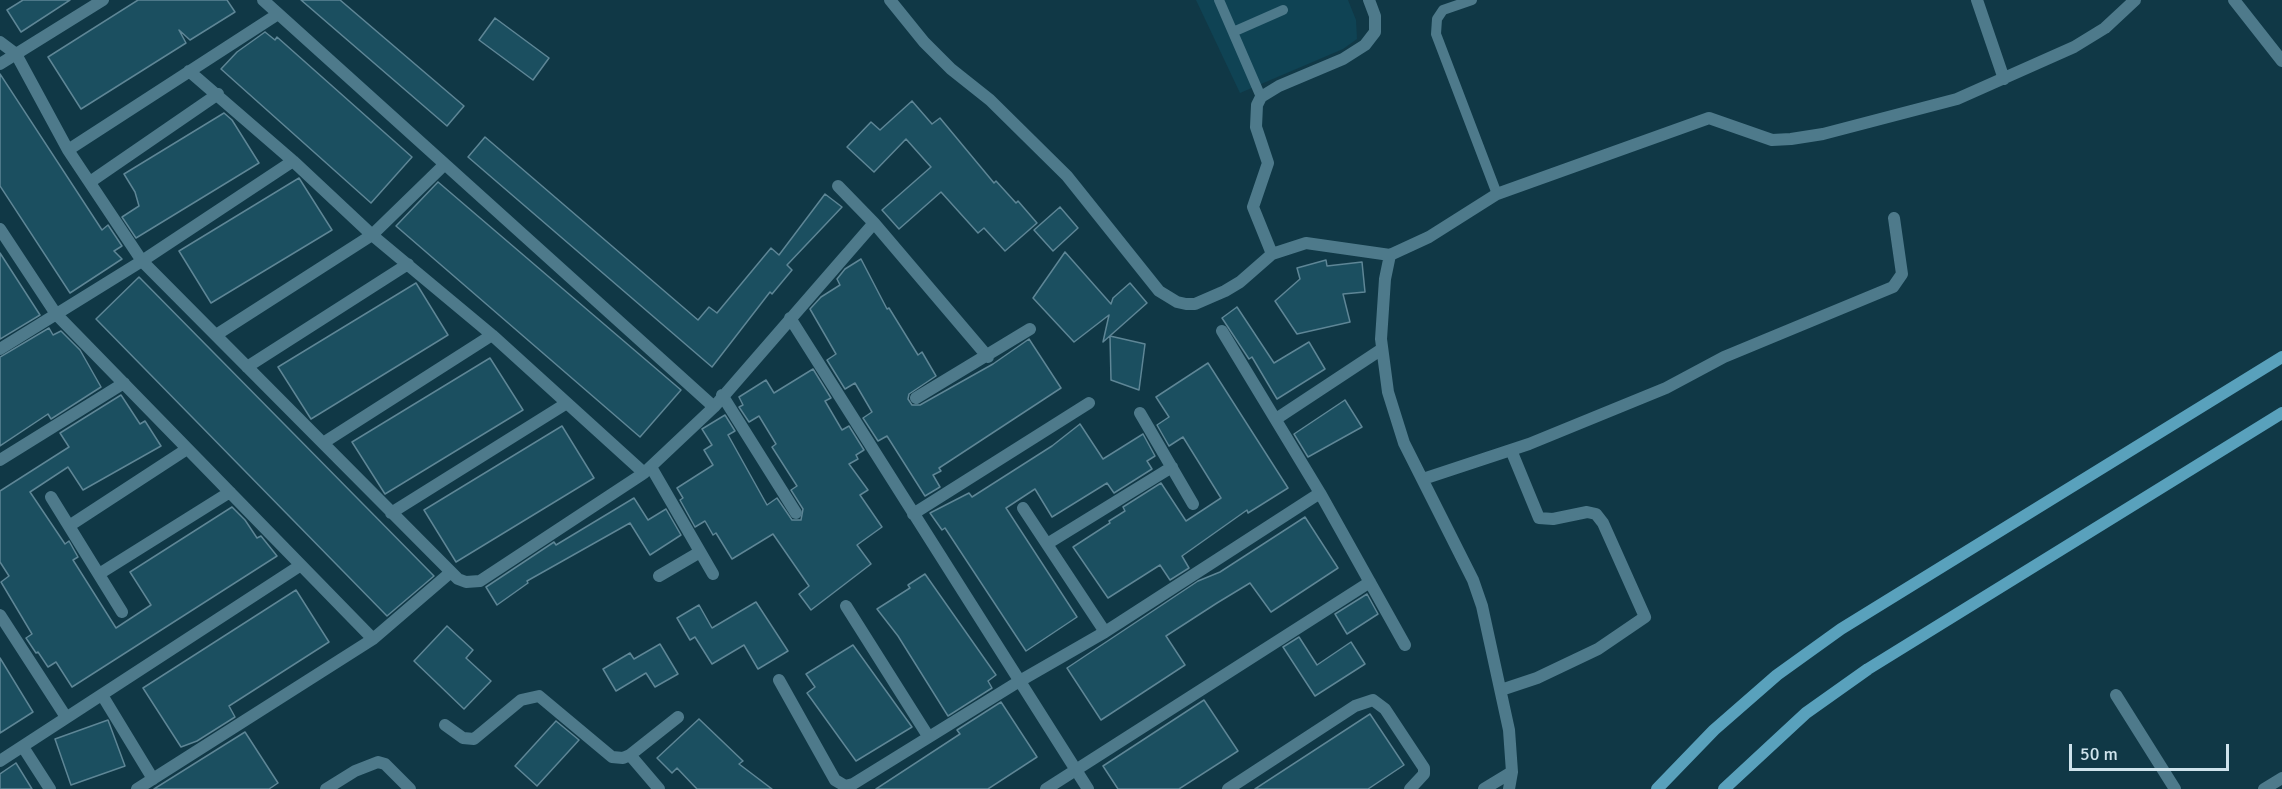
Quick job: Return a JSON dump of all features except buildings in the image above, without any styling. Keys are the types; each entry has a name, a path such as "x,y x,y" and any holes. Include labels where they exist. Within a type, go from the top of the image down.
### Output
{"street":[{"path":"0,64 103,0"},
{"path":"263,0 714,407"},
{"path":"890,0 924,42 951,69 990,100 1067,176 1159,291 1169,298 1186,304 1205,300 1240,282 1272,254 1306,243 1390,255 1429,237 1497,194 1709,118 1773,140 1791,139 1823,134 1957,99 2074,47 2105,28 2134,0"},
{"path":"1272,254 1253,207 1268,163 1254,116 1261,97 1279,86 1343,59 1365,45 1375,32 1375,16 1369,0"},
{"path":"1977,0 2004,80"},
{"path":"2234,0 2282,61"},
{"path":"68,150 278,14"},
{"path":"0,42 16,54 68,150 142,261 458,579 480,581 647,470 714,407 722,395 874,223"},
{"path":"189,70 293,161 372,235 492,335 567,403 647,470 713,574"},
{"path":"90,182 218,94"},
{"path":"0,349 142,261 293,161"},
{"path":"216,335 372,235 444,165"},
{"path":"838,186 874,223 988,357"},
{"path":"1423,479 1511,450 1666,388 1724,357 1893,287 1902,274 1894,218"},
{"path":"0,230 56,314 373,639"},
{"path":"1390,255 1385,279 1382,350 1388,392 1404,443 1473,580 1482,606 1509,730 1512,772 1509,789"},
{"path":"247,367 408,264"},
{"path":"790,318 1018,682 1088,789"},
{"path":"916,398 988,357 1029,329"},
{"path":"1222,331 1320,493 1405,645"},
{"path":"323,444 492,335"},
{"path":"1276,419 1382,350"},
{"path":"1657,789 1714,729 1768,683 1841,629 2282,357"},
{"path":"0,460 124,384"},
{"path":"722,395 796,513"},
{"path":"391,513 567,403"},
{"path":"913,514 1089,403"},
{"path":"1140,413 1193,504"},
{"path":"1724,789 1806,713 1868,669 2282,413"},
{"path":"69,526 188,449"},
{"path":"1501,690 1537,678 1598,649 1645,617 1604,523 1596,514 1587,512 1553,519 1539,518 1511,450"},
{"path":"1047,544 1172,467"},
{"path":"99,574 230,492"},
{"path":"779,680 840,784 853,784 1018,682 1105,633 1320,493"},
{"path":"51,497 123,612"},
{"path":"1023,507 1105,633"},
{"path":"659,576 700,552"},
{"path":"0,761 301,565"},
{"path":"137,789 373,639 451,572"},
{"path":"1046,789 1370,582"},
{"path":"846,606 928,736"},
{"path":"0,615 5,635 66,717"},
{"path":"102,695 153,779"},
{"path":"2116,695 2175,789"},
{"path":"445,725 463,738 474,739 521,700 530,696 539,696 612,757 623,758 678,717"},
{"path":"1228,789 1355,706 1373,700 1386,709 1424,768 1424,774 1410,789"},
{"path":"23,747 50,789"},
{"path":"630,755 658,789"},
{"path":"326,789 355,771 378,762 385,764 410,789"},
{"path":"1484,789 1512,772"},
{"path":"2264,789 2282,778"}],"lane":[{"path":"1220,0 1261,97"},
{"path":"1472,0 1443,10 1437,19 1436,34 1497,194"},
{"path":"1233,32 1283,10"}],"shaded area":[{"path":"1196,0 1348,0 1356,20 1357,39 1343,49 1240,93"}]}
